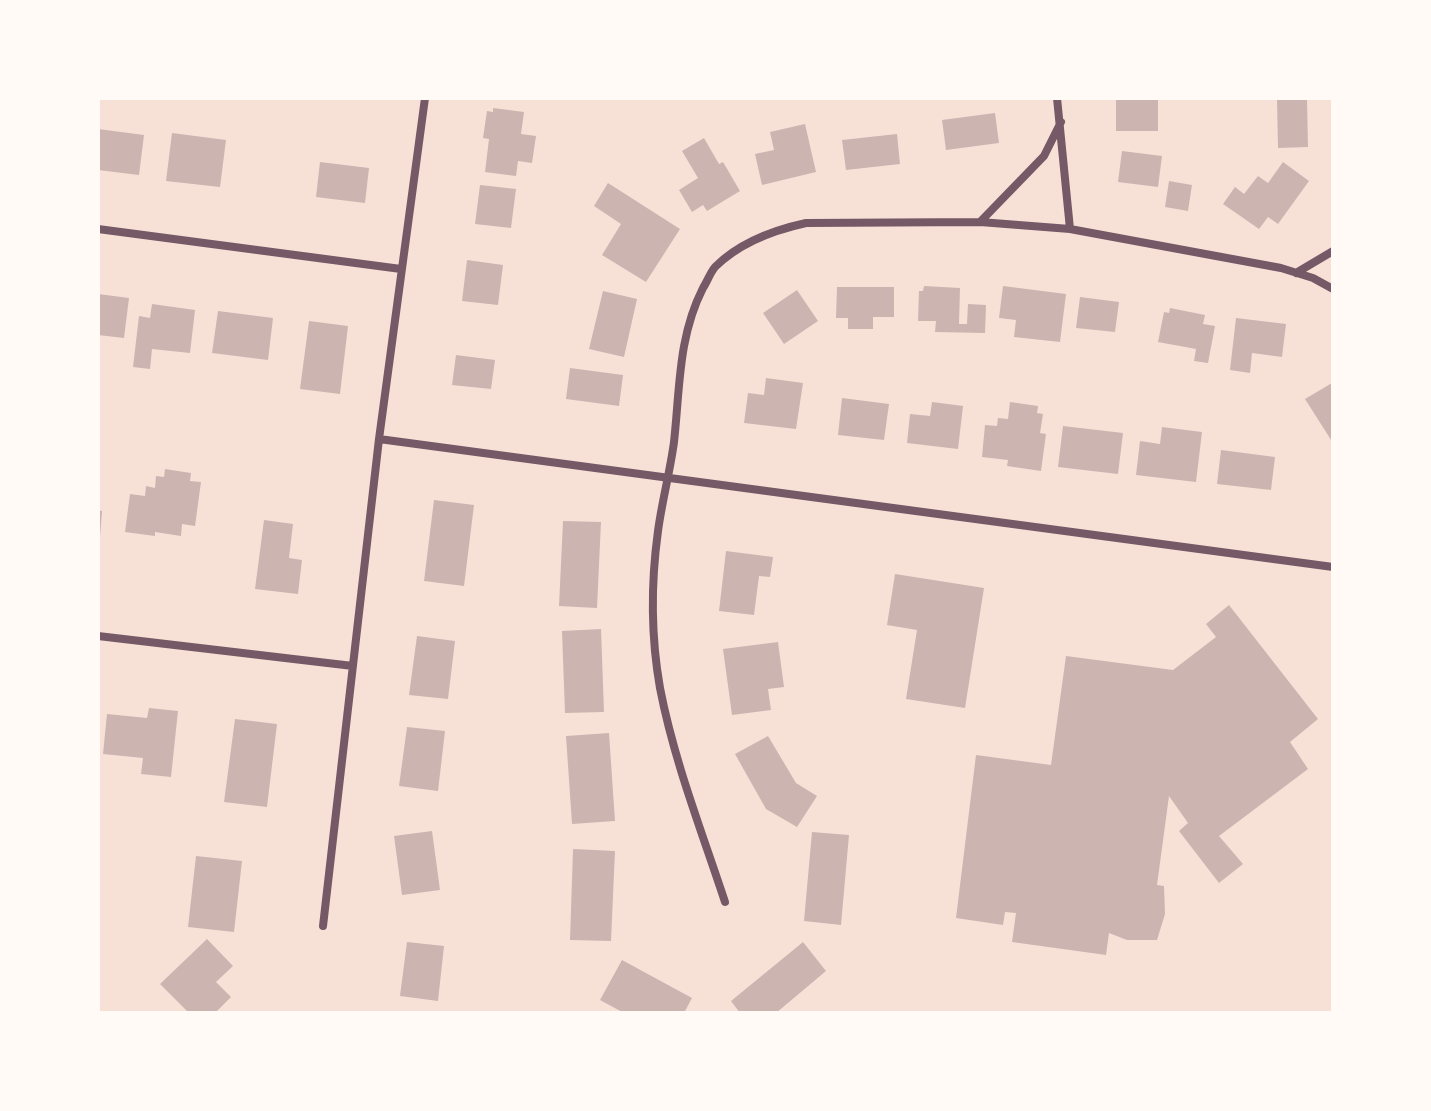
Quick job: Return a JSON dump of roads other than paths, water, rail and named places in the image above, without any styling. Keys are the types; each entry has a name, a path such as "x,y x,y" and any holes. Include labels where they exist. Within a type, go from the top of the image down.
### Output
{"street":[{"path":"323,926 379,439 425,98"},
{"path":"1057,98 1070,229"},
{"path":"980,222 1044,156 1061,121"},
{"path":"725,902 672,738 660,687 654,635 653,583 686,331 694,305 713,269 740,248 779,229 806,223 980,222 1070,229 1261,264 1295,273 1333,289"},
{"path":"98,229 401,269"},
{"path":"1295,273 1333,251"},
{"path":"379,439 1333,567"},
{"path":"98,636 353,666"}]}
